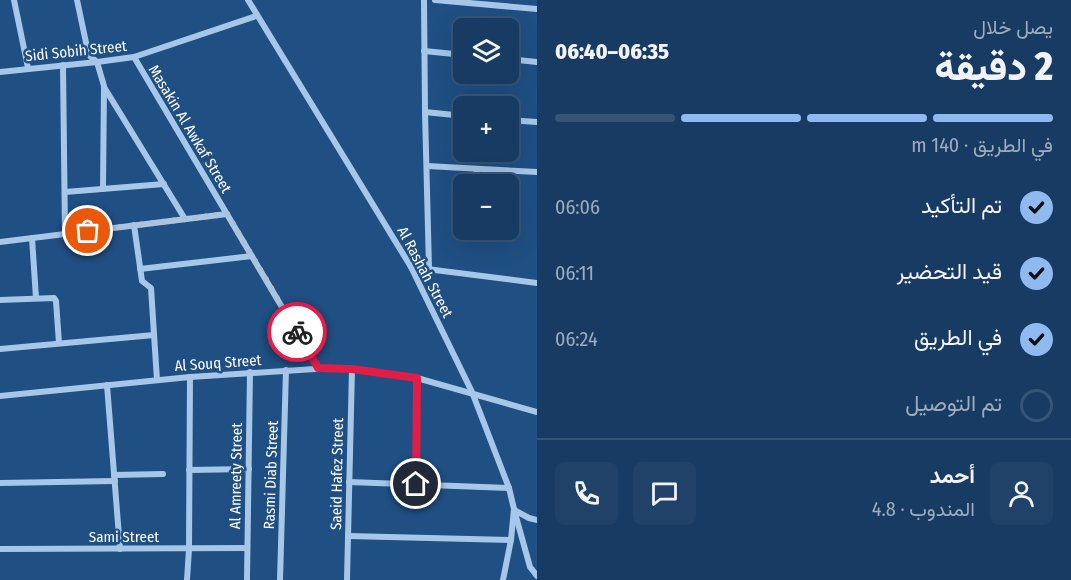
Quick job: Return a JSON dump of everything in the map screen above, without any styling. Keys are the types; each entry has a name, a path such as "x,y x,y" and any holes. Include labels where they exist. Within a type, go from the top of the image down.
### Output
{"street":[{"path":"14,0 28,68"},
{"path":"77,0 88,52 97,62 104,86 185,219"},
{"name":"Al Rashah Street","path":"248,0 411,267 472,392 509,488 514,509 503,580"},
{"path":"424,0 429,268"},
{"path":"435,0 537,9"},
{"name":"Sidi Sobih Street","path":"0,72 134,57 256,16"},
{"path":"424,51 453,54"},
{"name":"Masakin Al Awkaf Street","path":"134,57 318,368"},
{"path":"519,60 537,62"},
{"path":"63,65 65,234"},
{"path":"103,189 104,86"},
{"path":"425,112 453,115"},
{"path":"519,121 537,122"},
{"path":"427,166 537,172"},
{"path":"476,174 477,169"},
{"path":"64,192 164,184"},
{"path":"0,242 227,214"},
{"path":"134,225 142,281 151,288 158,380"},
{"path":"32,238 36,298"},
{"path":"140,269 252,256"},
{"path":"411,267 537,283"},
{"path":"0,300 53,297 56,300 59,344"},
{"path":"0,349 154,335"},
{"name":"Al Souq Street","path":"0,396 250,372 318,368 352,369 417,378 537,412"},
{"name":"Saeid Hafez Street","path":"346,580 352,369"},
{"name":"Rasmi Diab Street","path":"280,580 286,370"},
{"name":"Al Amreety Street","path":"247,580 250,372"},
{"path":"187,580 190,377"},
{"path":"416,484 417,378"},
{"path":"107,385 120,549"},
{"path":"189,470 249,469"},
{"path":"0,483 163,474"},
{"path":"349,482 509,488"},
{"path":"514,509 537,520"},
{"path":"514,509 530,567 537,576"},
{"path":"348,536 511,540"},
{"name":"Sami Street","path":"0,549 247,548"}],"way so far":[{"path":"88,231 227,214 297,332"}],"route":[{"path":"297,332 318,368 352,369 417,378 416,484"}]}
